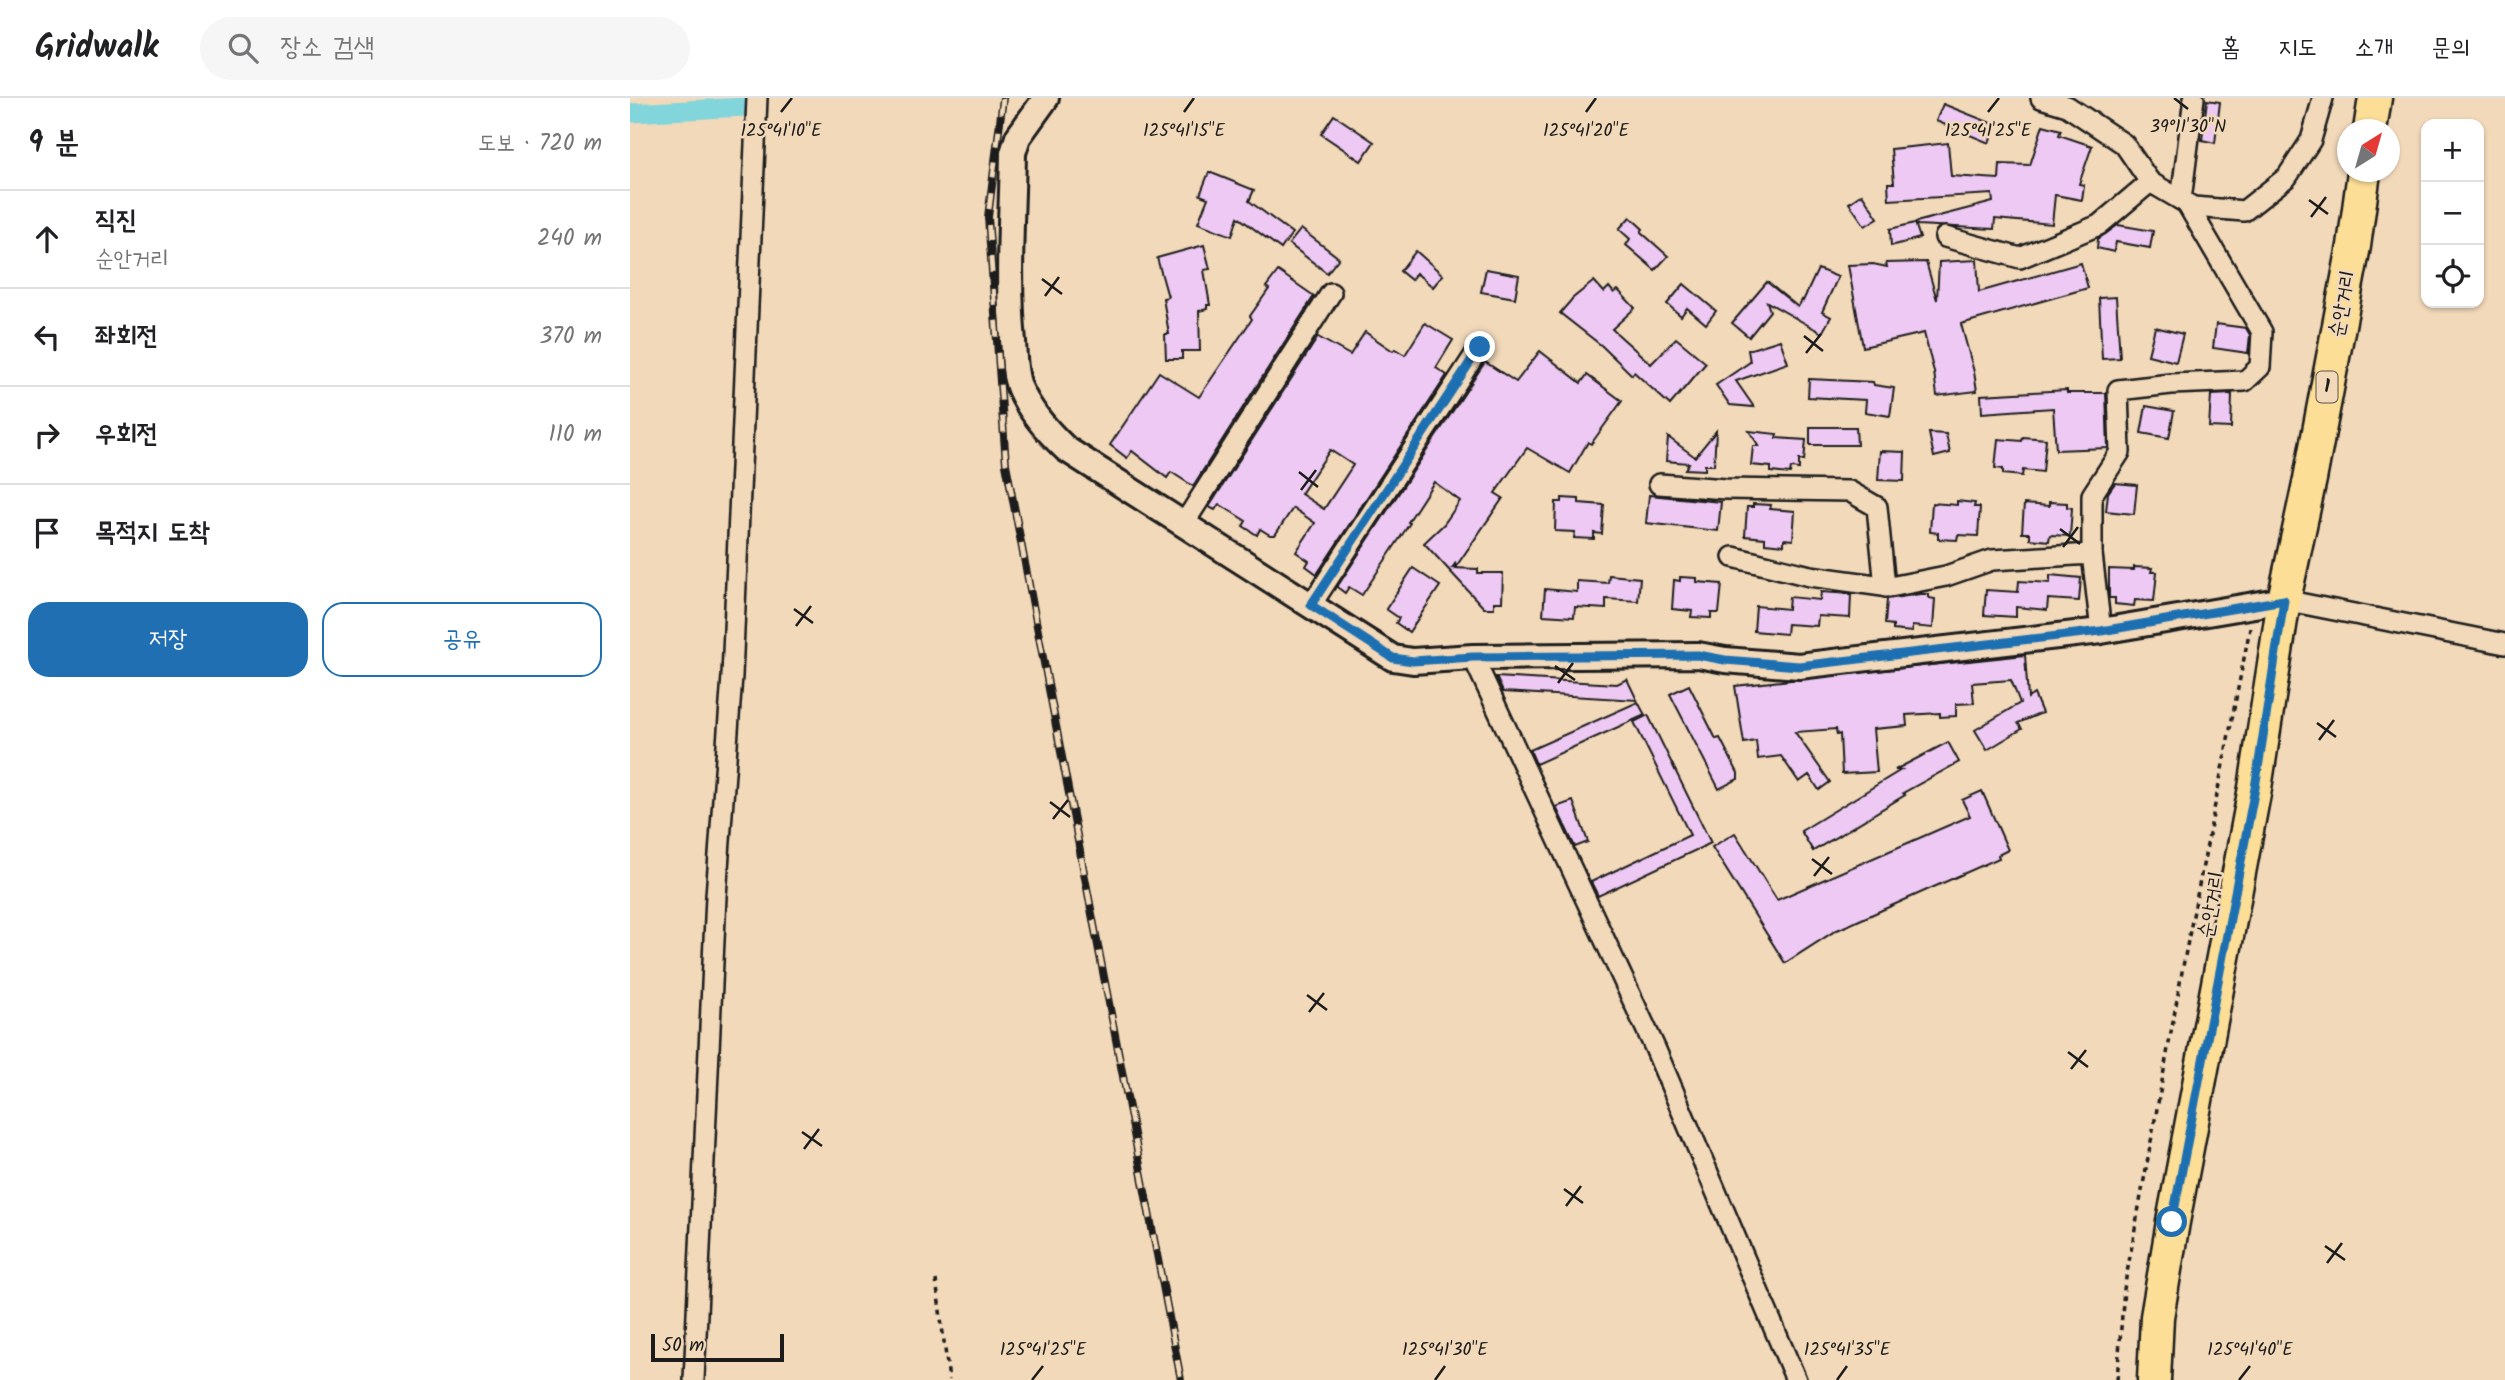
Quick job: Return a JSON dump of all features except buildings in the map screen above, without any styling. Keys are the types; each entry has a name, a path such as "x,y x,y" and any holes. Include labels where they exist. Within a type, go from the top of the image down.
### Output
{"main road":[{"path":"2372,119 2375,98"},
{"name":"순안거리","path":"2154,1380 2157,1317 2172,1222 2255,788 2284,600 2354,246 2363,182"},
{"name":"순안거리","path":"2135,1380 2144,1258 2195,997 2254,670 2284,600"}],"street":[{"path":"694,1380 716,896 732,676 757,98"},
{"path":"1046,98 1018,137 1013,153 1010,315 1015,371 1020,389 1046,429 1066,449 1393,658 1413,661 1473,657 1698,655 1799,666 2101,631 2284,600 2505,644"},
{"path":"2041,98 2067,102 2124,144 2150,182 2184,202 2193,207 2244,211 2287,177 2311,140 2323,98"},
{"path":"2101,631 2092,554 2092,495 2120,452 2118,390 2171,384 2245,381 2260,367 2262,332 2184,202 2194,98"},
{"path":"1945,237 2020,258 2099,225 2150,182"},
{"path":"1183,525 1331,293"},
{"path":"1311,605 1480,347"},
{"path":"1659,484 1727,489 1849,491 1877,507 1885,587"},
{"path":"1733,557 1810,576 1885,587 1946,576 1992,560 2092,554"},
{"path":"1473,657 1655,1048 1796,1380"}],"path":[{"path":"936,1280 948,1380"}],"waterway":[{"path":"630,113 745,107"}],"railway":[{"path":"1003,98 988,217 1006,464 1181,1380"}],"route":[{"path":"1480,347 1311,605 1393,658 1413,661 1473,657 1698,655 1799,666 2101,631 2284,600 2255,788 2172,1222"}]}
